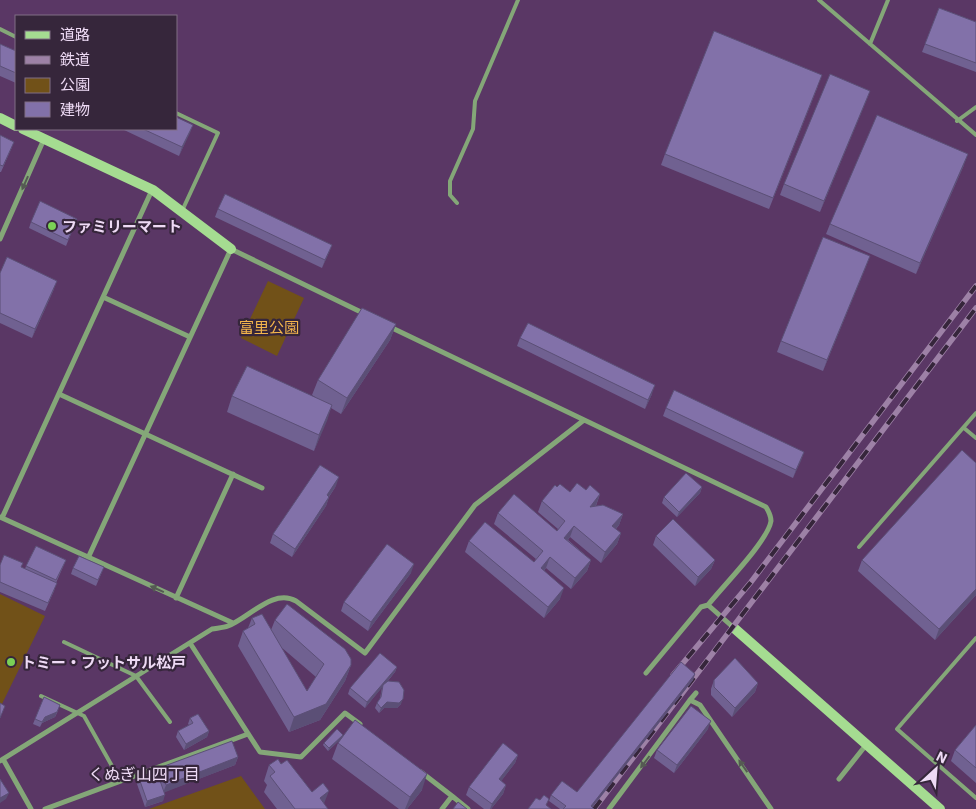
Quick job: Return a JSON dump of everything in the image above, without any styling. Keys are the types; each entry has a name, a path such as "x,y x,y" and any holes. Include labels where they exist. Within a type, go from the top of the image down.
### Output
{"street":[{"path":"0,118 15,126"},
{"path":"25,130 152,190 231,249 371,318"},
{"path":"0,239 45,139"},
{"path":"152,190 1,518 233,623"},
{"path":"88,558 231,249"},
{"path":"103,297 190,337"},
{"path":"380,322 766,507 771,521 768,530 747,559 708,604 701,607 646,673"},
{"path":"59,394 262,488"},
{"path":"31,809 1,760 212,629 233,623 276,598 288,597 365,653 475,505 584,420"},
{"path":"176,598 233,474"},
{"path":"708,604 940,809"},
{"path":"190,643 260,752 301,757 345,713 367,730"},
{"path":"610,809 696,693"},
{"path":"690,700 700,704 769,808"},
{"path":"45,809 248,734"},
{"path":"839,779 866,744"},
{"path":"417,769 468,809"},
{"path":"442,809 452,796"}],"lane":[{"path":"457,204 450,195 450,181 473,129 475,101 518,0"},
{"path":"818,0 957,121 976,135"},
{"path":"870,44 888,0"},
{"path":"0,29 15,36"},
{"path":"957,121 976,107"},
{"path":"178,114 218,133 182,211"},
{"path":"859,547 976,413"},
{"path":"964,428 976,438"},
{"path":"976,638 897,729 976,798"},
{"path":"64,642 136,676 170,722"},
{"path":"41,696 84,716 117,775"}],"green space":[{"name":"富里公園","path":"268,281 304,298 277,356 241,338"},
{"name":"トミー・フットサル松戸","path":"0,594 45,616 0,708"},
{"path":"241,776 265,809 149,809"}],"building":[{"path":"939,8 976,22 976,63 925,44"},
{"path":"714,31 822,75 773,198 665,154"},
{"path":"0,44 15,51 15,73 0,66"},
{"path":"830,74 870,91 824,201 784,184"},
{"path":"877,115 968,154 920,263 830,224"},
{"path":"178,118 193,125 182,147 145,130 178,130"},
{"path":"0,135 14,142 3,166 0,165"},
{"path":"225,194 332,245 325,260 218,209"},
{"name":"ファミリーマート","path":"40,201 77,219 68,240 31,222"},
{"path":"823,237 870,256 827,360 781,341"},
{"path":"7,257 57,281 35,329 0,313 0,273"},
{"path":"362,308 396,324 347,398 318,380"},
{"path":"528,323 655,385 648,400 520,338"},
{"path":"247,366 332,405 319,435 232,396"},
{"path":"674,390 804,452 796,470 666,408"},
{"path":"962,450 976,463 976,589 939,629 862,560"},
{"path":"320,465 339,477 327,495 329,497 295,549 273,534"},
{"path":"686,473 702,487 679,512 664,497"},
{"path":"577,483 586,490 590,485 600,494 590,507 603,505 623,514 612,526 621,533 605,552 574,526 564,538 591,560 575,578 550,557 541,568 564,588 548,607 469,541 485,522 534,562 543,551 498,513 514,494 557,531 565,521 542,501 555,485 557,487 560,484 570,492"},
{"path":"673,519 715,560 698,577 656,536"},
{"path":"387,544 414,564 371,622 344,602"},
{"path":"36,546 66,560 56,580 26,566"},
{"path":"4,555 23,563 21,567 57,583 48,603 0,582 0,565"},
{"path":"79,556 104,567 98,580 73,568"},
{"path":"287,604 345,649 351,659 351,665 326,704 294,717 243,631 255,624 252,618 262,614 307,691 324,664 275,620"},
{"path":"380,653 397,667 367,702 350,688"},
{"path":"735,658 758,683 735,708 714,687 714,680"},
{"path":"681,662 695,674 591,806 594,809 563,809 566,806 551,795 562,781 577,792"},
{"path":"388,681 399,682 404,690 403,699 399,703 387,702 381,708 377,703 381,697 383,685"},
{"path":"44,697 60,705 57,712 45,717 42,722 35,719"},
{"path":"0,703 5,706 0,718"},
{"path":"691,706 711,721 677,765 657,750"},
{"path":"198,714 209,731 186,744 178,731 193,723 190,718"},
{"path":"355,720 427,774 410,797 338,743"},
{"path":"976,725 976,768 955,750"},
{"path":"337,729 343,735 329,748 324,743"},
{"path":"232,741 238,757 166,785 159,768"},
{"path":"503,743 518,755 499,779 506,785 492,804 469,787"},
{"path":"278,759 281,764 287,760 312,792 323,783 329,791 320,798 328,809 295,809 270,776 275,772 269,765"},
{"path":"157,772 165,795 147,801 139,778"},
{"path":"0,779 9,793 0,798"},
{"path":"544,795 549,799 546,805 551,809 528,809 536,798 540,800"},
{"path":"458,802 467,809 453,809"}],"railway":[{"path":"673,675 751,582 976,286"},
{"path":"594,809 976,308"}],"place":[{"name":"ファミリーマート","path":"52,226"},
{"name":"トミー・フットサル松戸","path":"11,662"}],"district":[{"name":"くぬぎ山四丁目","path":"144,774"}]}
